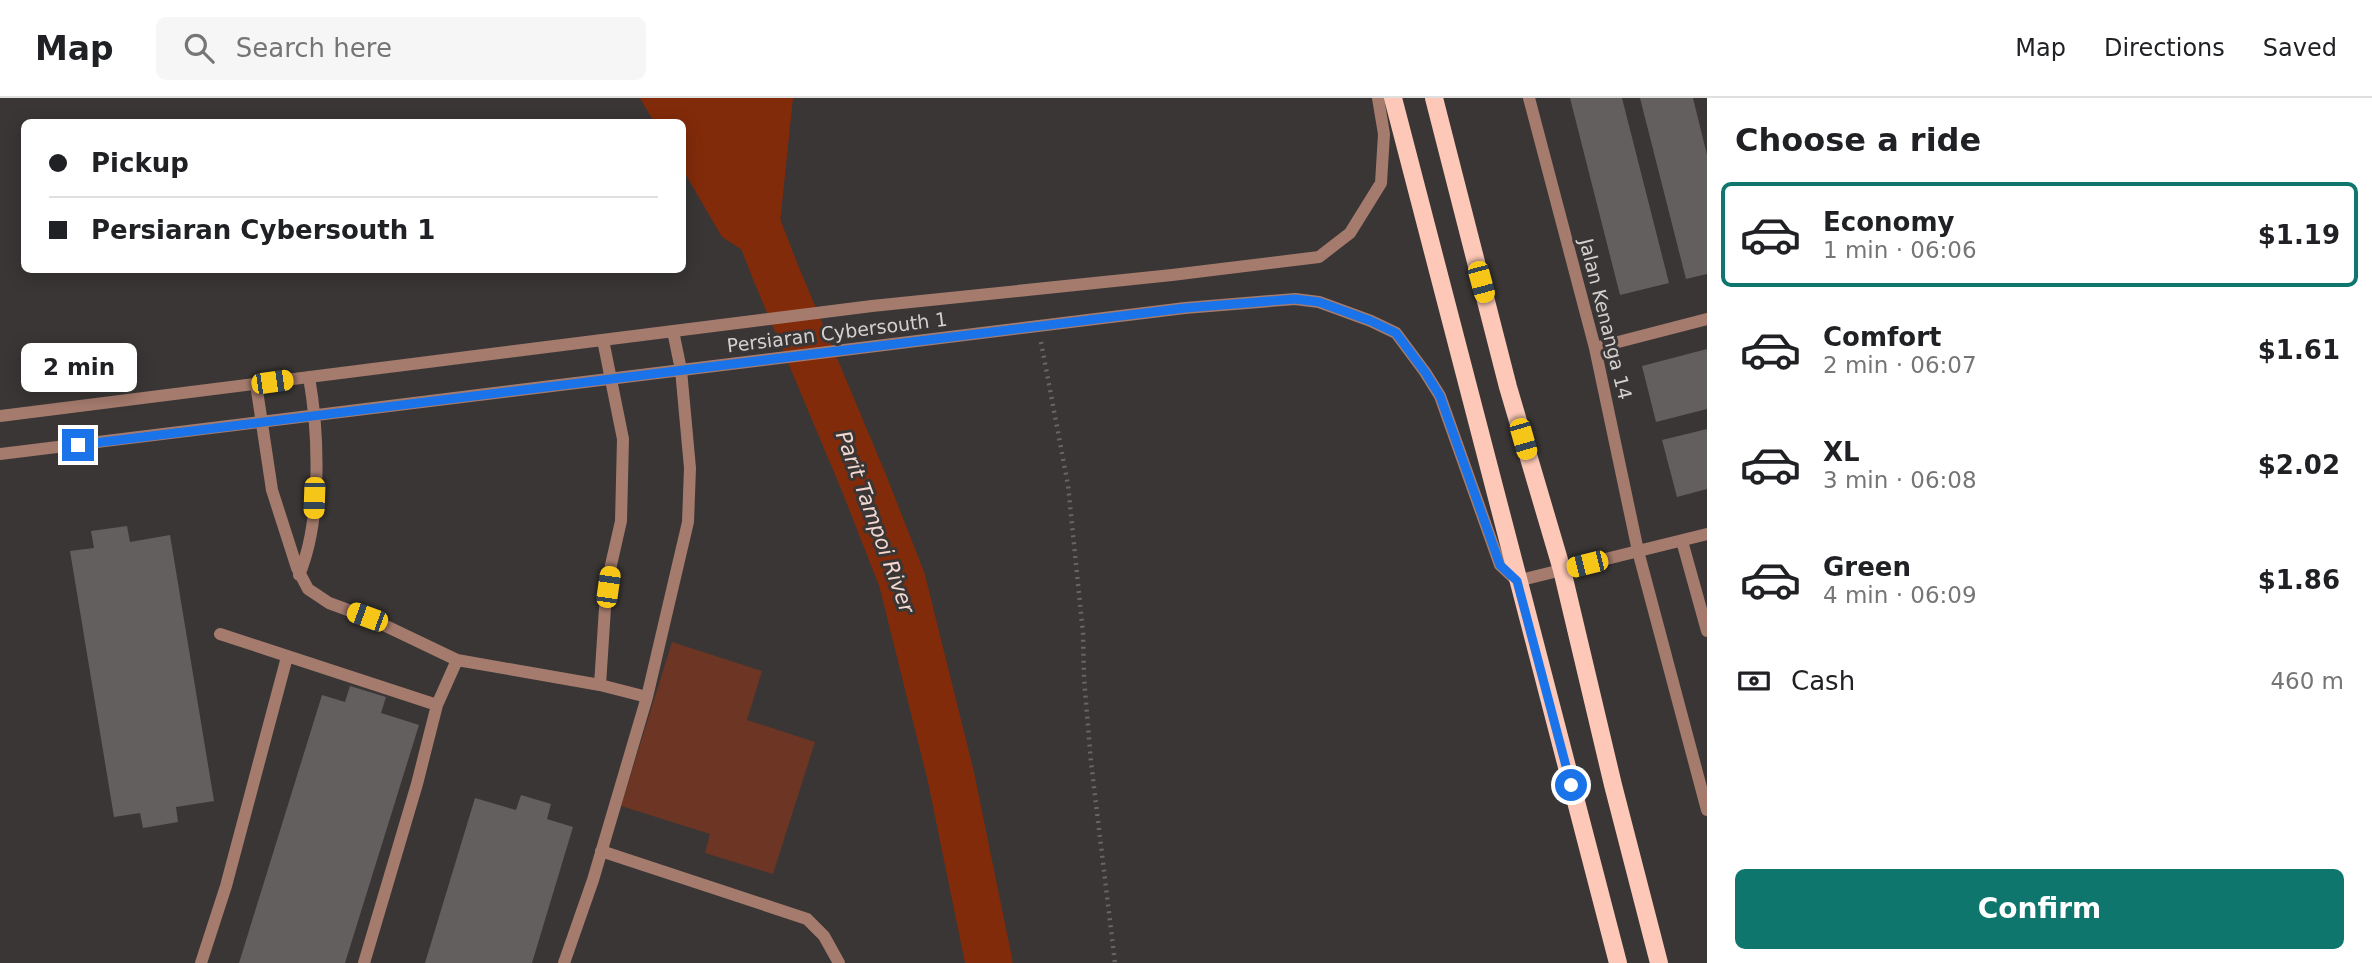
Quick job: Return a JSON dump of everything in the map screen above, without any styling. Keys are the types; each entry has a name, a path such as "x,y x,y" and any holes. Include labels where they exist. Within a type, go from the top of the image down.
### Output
{"main road":[{"path":"1393,98 1618,963"},
{"path":"1434,98 1508,387 1562,570 1659,963"}],"street":[{"name":"Persiaran Cybersouth 1","path":"0,416 873,306 1319,257 1350,233 1381,183 1384,134 1378,98"},
{"name":"Jalan Kenanga 14","path":"1529,98 1595,348 1639,551 1707,810"},
{"name":"Persiaran Cybersouth 1","path":"0,454 1185,308 1295,299 1319,302 1396,333 1440,396 1500,565 1517,581"},
{"path":"1595,348 1707,319"},
{"path":"564,963 647,697 688,522 690,468 681,370 673,331"},
{"path":"600,685 605,608 621,522 623,439 603,340"},
{"path":"299,575 308,554 313,518 315,416 309,377"},
{"path":"256,384 272,490 299,575 308,589 329,603 367,617 457,660 600,685 647,697"},
{"path":"1517,581 1707,534"},
{"path":"1682,541 1707,631"},
{"path":"220,634 437,705"},
{"path":"201,963 226,886 287,657"},
{"path":"364,963 417,784 437,705 457,660"},
{"path":"601,851 807,919 824,936 839,963"}],"path":[{"path":"1038,328 1069,485 1083,633 1091,762 1115,963"}],"shaded area":[{"path":"640,98 793,98 775,271 722,237 686,175 686,119 652,119"},
{"path":"672,642 762,671 747,720 815,742 773,874 705,853 710,834 621,806"}],"building":[{"path":"1570,98 1622,98 1669,283 1620,295"},
{"path":"1640,98 1693,98 1707,155 1707,274 1686,279"},
{"path":"1707,349 1707,409 1656,422 1642,366"},
{"path":"1707,429 1707,489 1677,497 1662,440"},
{"path":"127,526 130,542 170,535 214,801 176,807 178,822 143,828 140,813 114,817 70,551 94,548 91,531"},
{"path":"350,686 386,697 381,713 419,725 345,963 239,963 322,695 345,702"},
{"path":"521,795 551,804 547,819 573,827 532,963 425,963 475,798 516,810"}],"waterway":[{"name":"Parit Tampoi River","path":"708,98 775,271 902,580 951,777 989,963"}],"route":[{"path":"78,445 1185,308 1295,299 1319,302 1396,333 1440,396 1500,565 1517,581 1571,785"}]}
